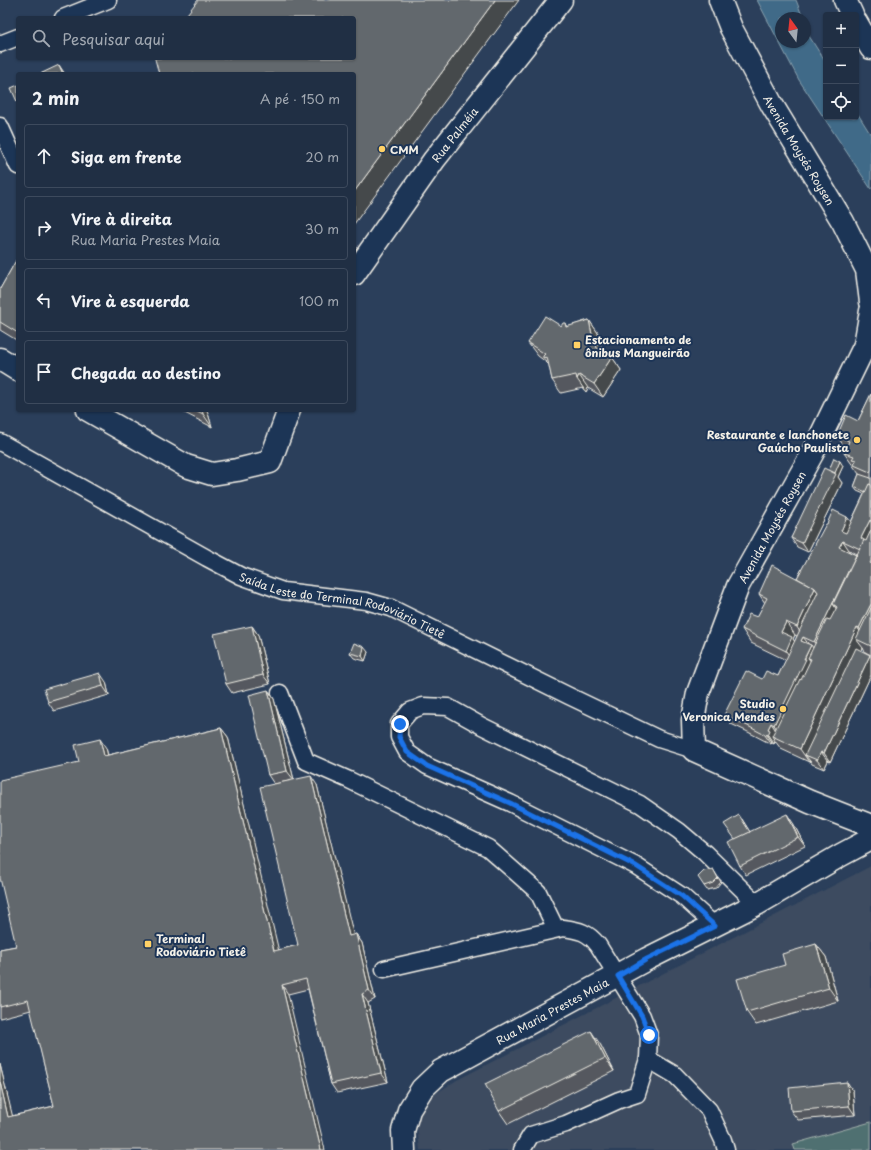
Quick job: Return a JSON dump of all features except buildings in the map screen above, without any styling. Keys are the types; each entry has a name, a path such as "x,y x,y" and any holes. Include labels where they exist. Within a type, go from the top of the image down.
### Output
{"street":[{"name":"Rua Palméia","path":"356,271 434,160 560,0"},
{"name":"Avenida Moysés Roysen","path":"720,0 731,28 772,105 843,222 869,272 871,302"},
{"path":"845,0 851,12"},
{"path":"859,27 871,48"},
{"name":"Avenida Moysés Roysen","path":"694,750 693,720 698,693 738,586 812,454 865,345 871,311"},
{"path":"0,359 16,369"},
{"path":"92,412 186,466 212,474 270,462 288,412"},
{"path":"694,750 810,802 871,826"},
{"name":"Rua Maria Prestes Maia","path":"404,1150 403,1131 409,1110 422,1089 441,1071 647,959 757,904 871,839"}],"lane":[{"path":"68,16 108,0"},
{"path":"0,44 16,37"},
{"path":"0,126 16,162"},
{"name":"Saída Leste do Terminal Rodoviário Tietê","path":"0,442 241,576 283,591 366,601 391,608 576,700 659,739 694,750"},
{"path":"280,693 306,761 349,780 488,848 538,892 556,929"},
{"path":"715,926 682,896 636,866 510,803 427,766 407,752 399,737 400,724 410,710 423,706 448,707 482,726 640,804 678,831 705,853 757,904"},
{"path":"384,969 536,935 556,929 563,928 578,930 592,937 642,1016 649,1035 648,1059 637,1094 619,1100 566,1124 531,1135 522,1150"},
{"path":"648,1059 675,1075 709,1110 726,1150"}],"shaded area":[{"path":"757,0 796,0 801,12 775,12 775,34"},
{"path":"811,39 823,58 823,116 799,80 782,48 811,48"},
{"path":"859,116 871,135 871,189 825,120 859,120"},
{"path":"871,866 871,1150 420,1150 417,1127 421,1110 435,1094 457,1080"}],"green space":[{"path":"871,1122 871,1150 795,1150 793,1144"}],"place":[{"name":"CMM","path":"382,149"},
{"name":"Estacionamento de ônibus Mangueirão","path":"577,345"},
{"name":"Restaurante e lanchonete Gaúcho Paulista","path":"857,440"},
{"name":"Studio Veronica Mendes","path":"783,709"},
{"name":"Terminal Rodoviário Tietê","path":"148,944"}],"route":[{"path":"400,724 399,737 407,752 427,766 510,803 636,866 682,896 715,926 647,959 618,976 642,1016 649,1035"}]}
